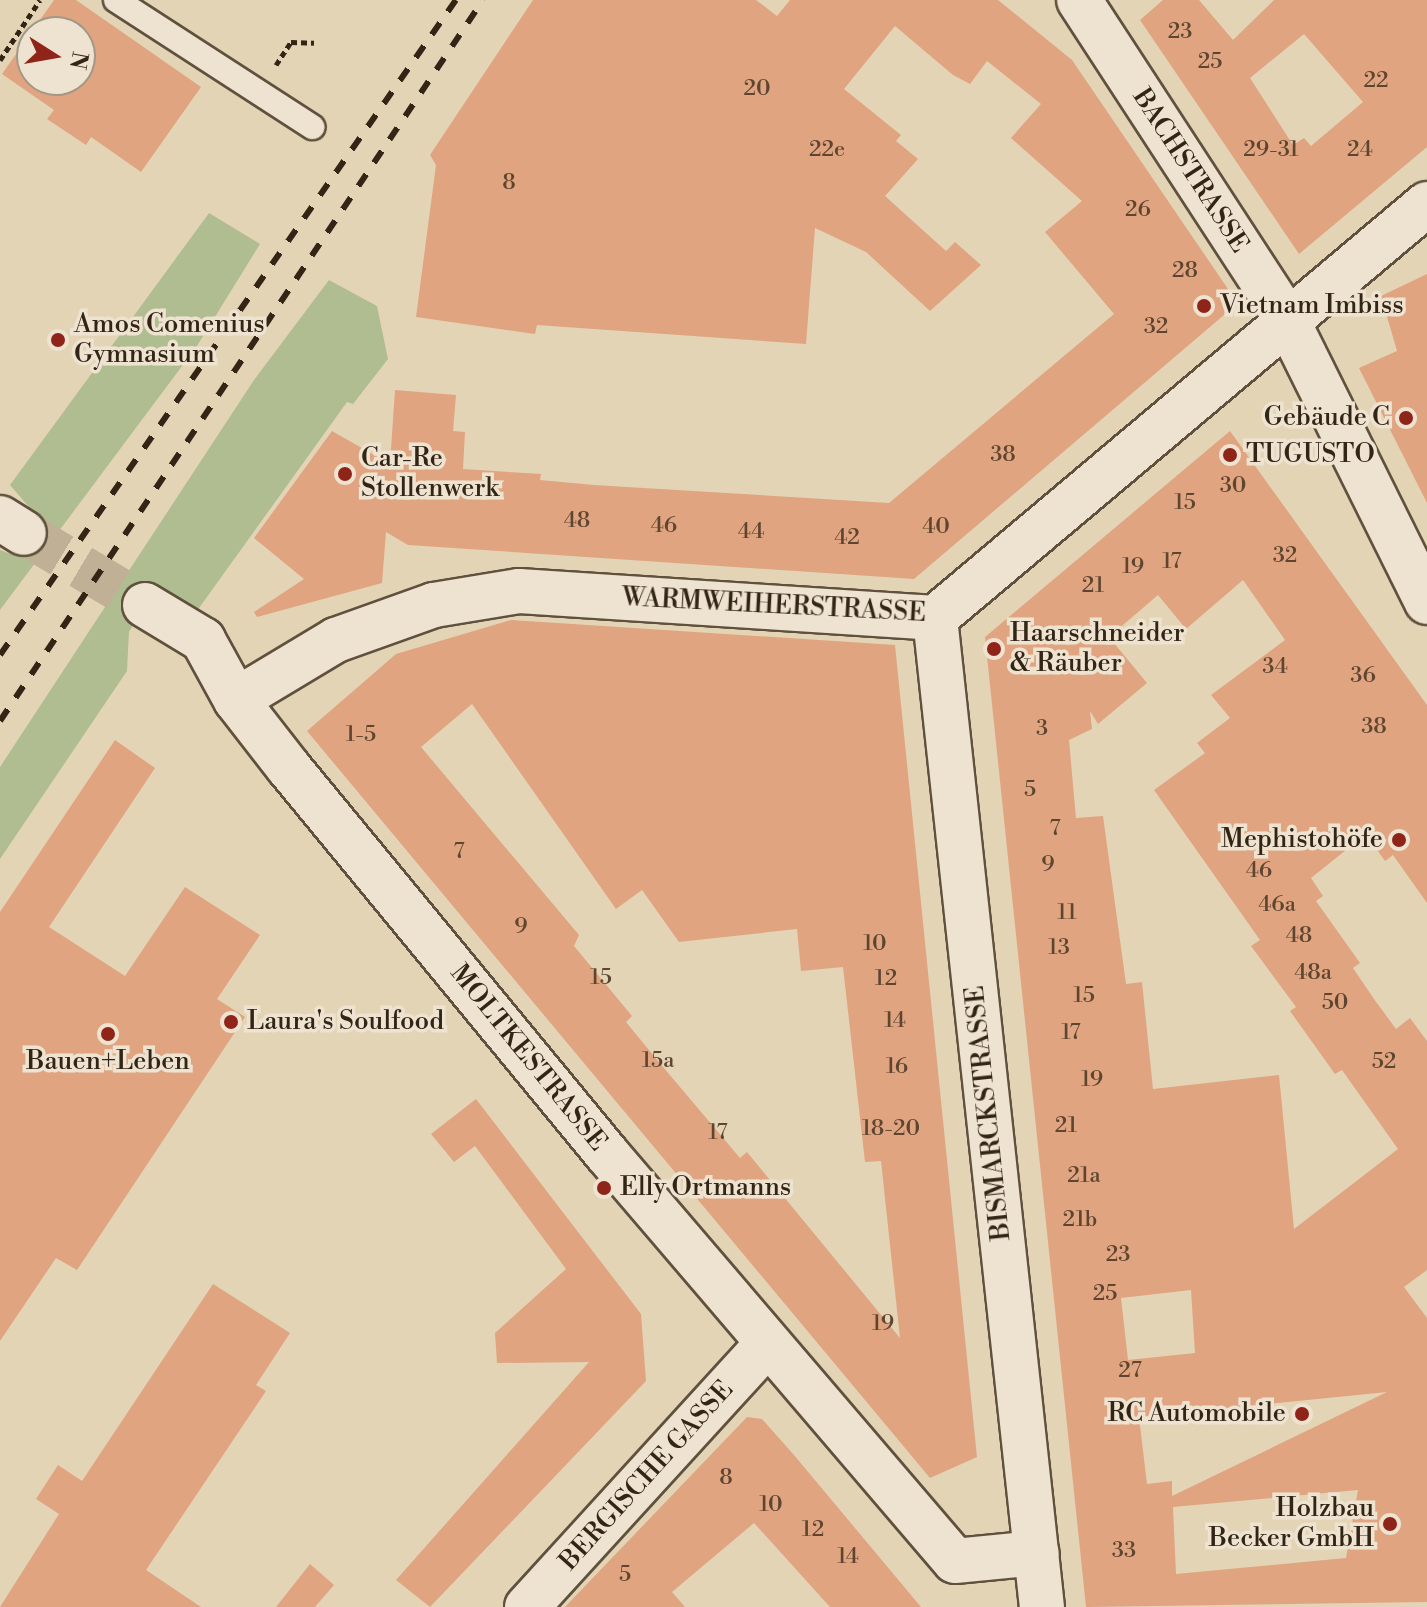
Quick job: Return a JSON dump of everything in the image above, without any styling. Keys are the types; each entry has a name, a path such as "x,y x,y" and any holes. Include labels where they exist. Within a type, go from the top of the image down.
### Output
{"street":[{"name":"BACHSTRASSE","path":"1079,0 1286,318 1427,602"},
{"name":"WARMWEIHERSTRASSE","path":"236,700 336,640 434,605 519,591 935,618 1286,318 1427,204"},
{"name":"MOLTKESTRASSE","path":"145,605 203,640 236,700 767,1344 955,1561 1037,1553"},
{"name":"BISMARCKSTRASSE","path":"935,618 1042,1607"},
{"name":"BERGISCHE GASSE","path":"527,1607 767,1344"}],"lane":[{"path":"116,0 312,127"}],"path":[{"path":"0,60 40,0"},
{"path":"282,55 291,42 314,43"}],"green space":[{"path":"209,213 260,244 197,346 0,610 0,550 11,554 35,514 10,485"},
{"path":"329,280 377,306 388,359 353,404 347,402 194,615 145,605 129,632 127,671 0,859 0,767 254,380"}],"building":[{"path":"54,0 76,0 201,87 141,172 91,137 86,145 47,119 54,110 34,96 96,96 96,16 43,16"},
{"path":"533,0 756,0 777,16 790,0 998,0 1072,60 1228,289 1224,315 914,579 408,545 386,532 382,583 257,617 254,612 304,579 254,538 332,431 390,464 395,390 456,395 453,431 465,432 463,469 541,474 540,480 594,485 889,503 1114,314 1045,232 1082,201 1011,138 1041,104 987,61 970,84 953,75 895,26 844,89 901,135 896,141 918,159 885,196 946,251 955,242 981,265 930,311 866,252 815,228 806,344 537,325 535,334 416,317 436,165 430,155"},
{"path":"1163,0 1199,0 1233,40 1274,0 1427,0 1427,147 1299,254 1140,20","holes":["1304,34 1363,102 1311,146 1304,138 1293,145 1250,78"]},
{"path":"16,54 16,84 2,74"},
{"name":"Gebäude C","path":"1427,274 1427,503 1359,368 1397,351 1381,296"},
{"path":"1230,431 1427,705 1427,903 1393,855 1385,861 1366,834 1311,878 1323,896 1316,901 1360,963 1353,968 1374,999 1396,1029 1410,1018 1427,1041 1427,1270 1404,1287 1427,1318 1427,1602 1086,1607 985,637","holes":["1243,580 1285,640 1211,695 1230,718 1197,743 1205,753 1154,790 1260,940 1251,946 1296,1007 1290,1011 1335,1074 1342,1070 1398,1149 1294,1229 1279,1075 1153,1089 1142,982 1126,984 1103,816 1076,818 1069,740 1092,729 1090,711 1098,724 1147,683 1109,637 1158,595 1186,629","1191,1290 1195,1353 1128,1360 1121,1298","1387,1392 1172,1496 1172,1481 1147,1484 1139,1417","1358,1490 1346,1558 1176,1574 1173,1507"]},
{"path":"511,620 895,645 977,1457 930,1478 307,731 396,654","holes":["472,704 616,909 642,890 679,942 797,929 801,971 843,967 865,1162 881,1161 900,1338 747,1152 740,1158 626,1022 632,1016 574,946 579,935 421,747"]},
{"name":"Bauen+Leben","path":"115,740 155,768 49,927 125,976 185,887 260,935 217,999 245,1017 77,1270 56,1258 0,1341 0,912"},
{"path":"476,1099 641,1314 646,1381 430,1607 396,1580 589,1362 497,1363 495,1333 566,1269 475,1146 454,1162 431,1134"},
{"path":"213,1284 290,1333 256,1385 266,1391 146,1570 201,1607 0,1607 59,1514 36,1499 58,1465 82,1481"},
{"path":"747,1417 762,1419 921,1607 830,1607 754,1523 672,1592 685,1607 565,1607"},
{"path":"310,1564 334,1585 315,1607 276,1607"}],"tunnel":[{"path":"24,533 145,605"}],"railway":[{"path":"0,655 456,0"},
{"path":"0,721 483,0"}],"place":[{"name":"Vietnam Imbiss","path":"1204,306"},
{"name":"Amos Comenius Gymnasium","path":"58,340"},
{"name":"Gebäude C","path":"1406,418"},
{"name":"TUGUSTO","path":"1230,455"},
{"name":"Car-Re Stollenwerk","path":"345,474"},
{"name":"Haarschneider & Räuber","path":"994,649"},
{"name":"Mephistohöfe","path":"1399,840"},
{"name":"Laura's Soulfood","path":"231,1022"},
{"name":"Bauen+Leben","path":"108,1034"},
{"name":"Elly Ortmanns","path":"604,1188"},
{"name":"RC Automobile","path":"1302,1414"},
{"name":"Holzbau Becker GmbH","path":"1390,1524"}]}
